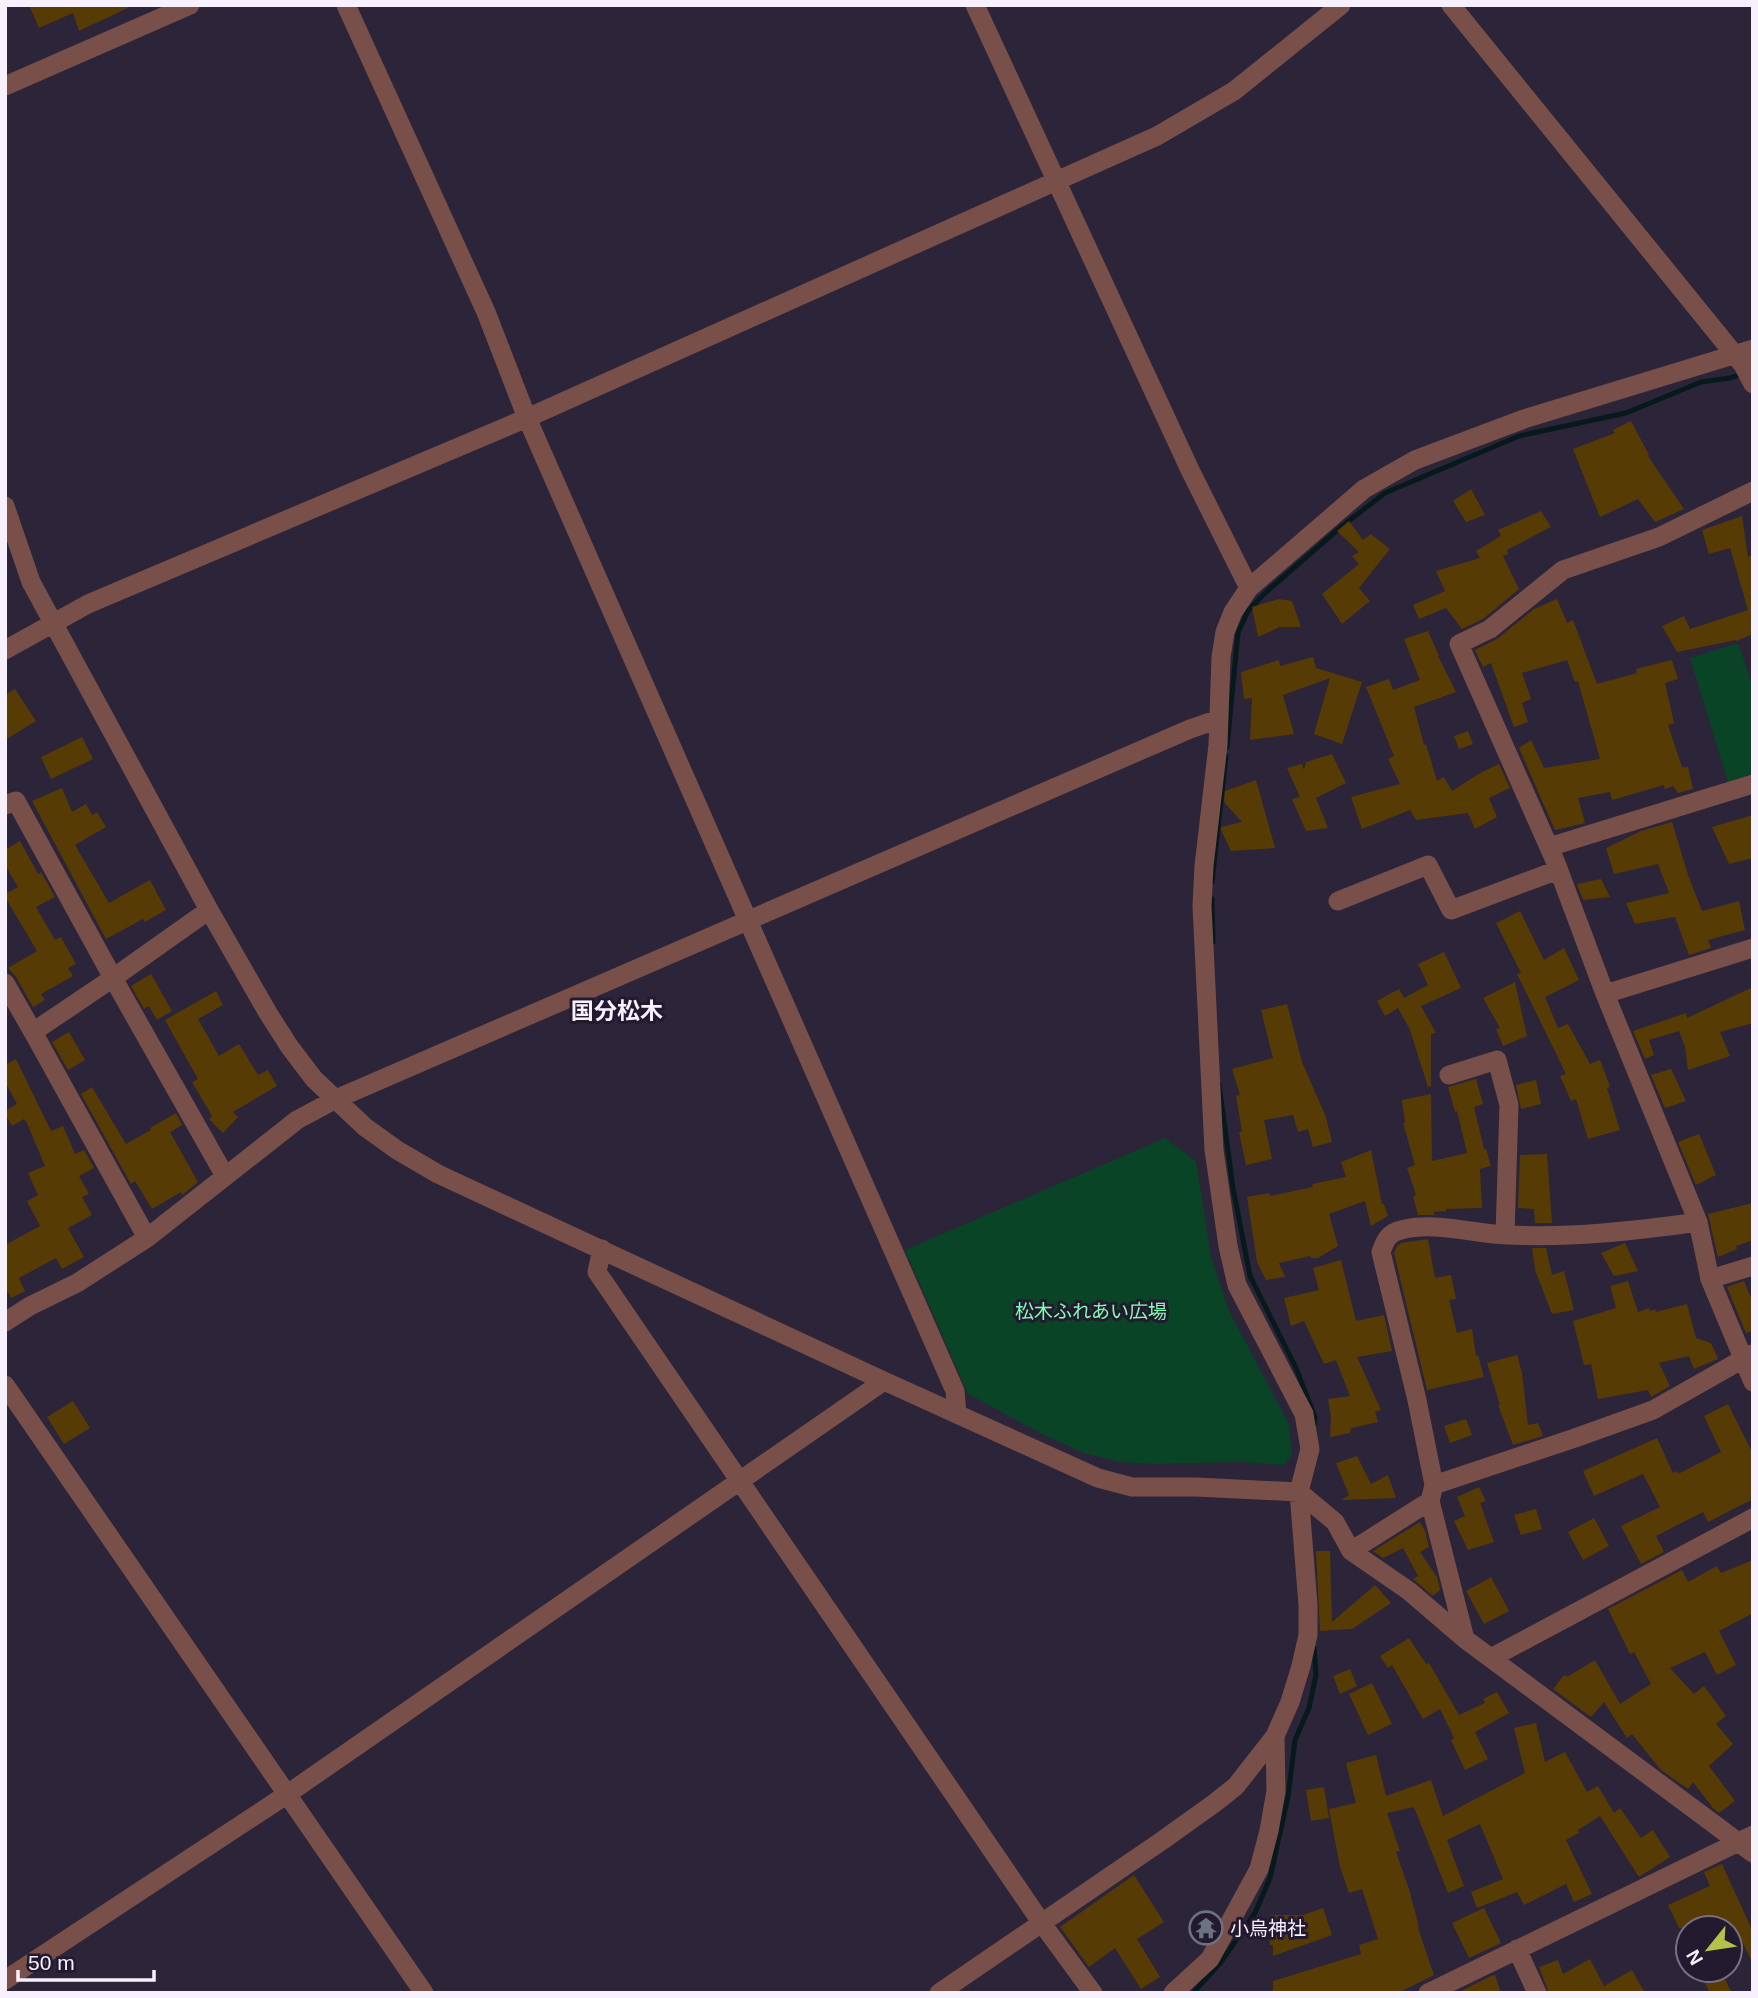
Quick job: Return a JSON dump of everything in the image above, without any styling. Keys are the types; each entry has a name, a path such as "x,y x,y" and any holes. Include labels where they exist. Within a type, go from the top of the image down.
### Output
{"street":[{"path":"5,86 190,5"},
{"path":"346,5 486,312 527,418 955,1391 957,1414"},
{"path":"975,5 1184,457 1249,588"},
{"path":"5,650 88,604 527,418 1157,136 1234,91 1341,5"},
{"path":"939,1993 1236,1786 1275,1736 1290,1702 1308,1635 1299,1492 1310,1449 1304,1413 1237,1285 1213,1150 1202,906 1218,745 1221,657 1225,632 1233,612 1249,588 1364,489 1415,460 1524,419 1747,367 1451,5"},
{"path":"1753,491 1659,537 1563,570 1490,629 1459,644 1549,847 1605,994 1698,1222 1710,1279 1747,1356 1753,1382"},
{"path":"5,506 31,582 268,1013 314,1079 365,1127 438,1174 1078,1470 1116,1483 1142,1487 1299,1492 1335,1522 1351,1551 1409,1591 1465,1639 1747,1843 1428,1993"},
{"path":"5,1322 30,1306 77,1283 147,1238 297,1120 337,1099 1219,719"},
{"path":"1549,847 1753,784"},
{"path":"5,805 16,800 225,1176"},
{"path":"1338,901 1428,865 1451,910 1558,870"},
{"path":"33,1032 209,910"},
{"path":"1605,994 1753,948"},
{"path":"5,983 147,1238"},
{"path":"1449,1075 1497,1060 1509,1105 1505,1235"},
{"path":"1465,1639 1432,1493 1417,1400 1381,1252 1386,1237 1399,1230 1439,1227 1505,1235 1595,1235 1698,1222"},
{"path":"602,1249 597,1272 1041,1922 1093,1993"},
{"path":"1710,1279 1753,1266"},
{"path":"1351,1551 1432,1493 1653,1410 1747,1356"},
{"path":"5,1980 286,1795 884,1381"},
{"path":"5,1385 424,1993"},
{"path":"1491,1658 1753,1518"},
{"path":"1172,1993 1210,1959 1259,1869 1276,1791 1275,1736"},
{"path":"1517,1949 1537,1993"}],"green space":[{"path":"1738,643 1753,687 1753,773 1728,782 1690,658"},
{"name":"松木ふれあい広場","path":"1165,1138 1196,1161 1211,1257 1229,1311 1289,1424 1292,1456 1283,1465 1240,1462 1119,1462 1084,1453 1048,1437 968,1394 905,1250"}],"building":[{"path":"29,5 134,5 79,31 73,13 39,28"},
{"path":"1631,421 1648,456 1684,509 1655,522 1638,499 1600,517 1573,449 1615,433 1613,430"},
{"path":"1471,489 1485,515 1466,522 1453,501"},
{"path":"1541,511 1551,527 1507,550 1508,554 1503,556 1519,589 1483,619 1462,629 1446,608 1419,619 1413,605 1445,591 1436,571 1480,558 1476,551 1501,536 1498,530"},
{"path":"1742,516 1748,557 1753,555 1753,634 1736,641 1677,652 1662,626 1684,616 1690,629 1748,610 1730,548 1709,554 1702,530"},
{"path":"1349,521 1363,540 1371,534 1390,549 1359,588 1370,601 1342,624 1322,594 1359,564 1352,556 1359,552 1337,531"},
{"path":"1279,599 1292,601 1301,627 1280,627 1258,637 1252,607"},
{"path":"1557,599 1567,623 1573,620 1597,684 1637,673 1636,669 1672,660 1678,679 1665,683 1674,723 1668,725 1682,767 1688,767 1693,789 1678,793 1673,786 1665,789 1664,785 1612,800 1610,792 1578,798 1585,823 1555,830 1519,748 1531,740 1544,768 1600,759 1578,681 1575,682 1567,660 1522,673 1531,699 1522,703 1528,722 1514,727 1491,663 1483,667 1475,650 1497,639 1534,609"},
{"path":"1428,631 1456,692 1414,707 1437,781 1444,777 1452,791 1499,764 1510,788 1489,798 1497,817 1475,829 1468,813 1416,820 1410,810 1362,829 1351,797 1400,784 1388,759 1394,756 1366,687 1389,679 1393,690 1420,680 1404,639"},
{"path":"1313,657 1316,668 1362,682 1342,744 1314,734 1330,678 1283,695 1294,734 1250,740 1252,698 1244,699 1241,672 1279,660 1280,666"},
{"path":"15,689 36,721 5,740 5,695"},
{"path":"1468,731 1473,744 1459,749 1454,736"},
{"path":"82,737 93,759 51,779 41,757"},
{"path":"1332,754 1346,783 1316,798 1328,828 1306,831 1292,799 1300,797 1287,768 1302,764 1304,770 1306,762"},
{"path":"1256,780 1275,848 1231,851 1221,827 1242,822 1224,802 1225,791"},
{"path":"62,788 72,812 86,804 92,815 97,812 106,827 75,845 109,903 150,880 166,910 106,939 32,801"},
{"path":"1753,815 1753,858 1729,864 1712,827"},
{"path":"1672,822 1702,911 1739,901 1745,930 1708,940 1711,948 1689,955 1675,917 1635,924 1626,903 1669,893 1658,864 1614,874 1606,848 1641,831"},
{"path":"20,841 38,874 41,872 55,897 36,907 55,940 61,937 76,964 68,968 73,976 41,994 45,1000 33,1007 8,968 37,951 5,897 5,894 18,887 5,865 5,850"},
{"path":"1601,879 1610,897 1583,900 1577,884"},
{"path":"1520,911 1544,960 1564,948 1579,980 1545,997 1558,1028 1568,1024 1590,1064 1600,1060 1610,1087 1607,1088 1620,1130 1588,1139 1576,1099 1571,1101 1560,1076 1566,1074 1517,974 1521,973 1496,923"},
{"path":"1444,952 1461,988 1421,1006 1436,1033 1431,1034 1431,1086 1428,1087 1410,1030 1398,1008 1385,1016 1377,1001 1399,989 1404,998 1428,985 1418,964"},
{"path":"151,974 172,1011 157,1020 149,1006 144,1009 131,986"},
{"path":"1515,982 1527,1036 1503,1046 1496,1029 1500,1028 1483,998"},
{"path":"1753,987 1753,1023 1720,1032 1730,1056 1688,1070 1685,1047 1679,1031 1649,1040 1654,1055 1645,1059 1633,1031 1686,1013 1687,1018"},
{"path":"216,991 223,1005 198,1019 219,1056 239,1044 258,1075 268,1070 277,1086 233,1112 238,1117 223,1133 209,1119 212,1116 192,1082 198,1079 165,1020"},
{"path":"1287,1004 1302,1062 1326,1117 1332,1142 1313,1147 1308,1129 1298,1132 1293,1115 1264,1120 1272,1159 1246,1165 1239,1132 1242,1131 1236,1096 1240,1095 1232,1069 1273,1058 1261,1010"},
{"path":"69,1032 85,1060 68,1070 52,1042"},
{"path":"16,1059 51,1131 63,1126 75,1154 84,1150 94,1168 79,1176 89,1194 82,1197 92,1215 68,1228 84,1257 62,1269 56,1258 19,1278 25,1291 11,1298 5,1287 5,1245 40,1226 27,1201 38,1195 28,1173 45,1166 24,1119 12,1126 5,1114 5,1111 17,1104 5,1082 5,1065"},
{"path":"1671,1069 1686,1101 1665,1108 1651,1075"},
{"path":"1476,1079 1483,1104 1474,1107 1491,1166 1480,1169 1482,1208 1446,1209 1433,1212 1435,1215 1418,1215 1413,1196 1416,1195 1407,1168 1415,1165 1403,1123 1402,1100 1431,1094 1432,1161 1467,1153 1448,1087"},
{"path":"1536,1080 1541,1104 1521,1109 1516,1085"},
{"path":"92,1087 126,1144 176,1113 182,1125 170,1132 198,1182 182,1195 181,1192 152,1209 135,1181 131,1184 81,1094"},
{"path":"1699,1134 1716,1175 1696,1185 1678,1142"},
{"path":"1371,1150 1382,1204 1388,1216 1371,1226 1365,1201 1329,1214 1338,1246 1318,1258 1310,1256 1279,1263 1285,1277 1266,1280 1257,1262 1247,1197 1269,1193 1270,1196 1346,1177 1341,1162"},
{"path":"1547,1154 1552,1223 1535,1223 1534,1209 1518,1208 1520,1155"},
{"path":"1753,1203 1753,1240 1718,1257 1708,1214"},
{"path":"1428,1239 1435,1278 1451,1275 1456,1299 1449,1300 1457,1333 1472,1329 1476,1356 1478,1355 1484,1377 1427,1390 1394,1253 1401,1243"},
{"path":"1625,1243 1638,1271 1614,1276 1601,1253"},
{"path":"1532,1248 1546,1248 1552,1275 1564,1271 1574,1310 1552,1314 1535,1270"},
{"path":"1341,1260 1356,1321 1384,1315 1392,1351 1357,1357 1381,1410 1375,1412 1378,1422 1351,1428 1350,1433 1330,1437 1328,1399 1350,1396 1336,1360 1324,1364 1304,1321 1291,1326 1284,1298 1319,1290 1313,1268"},
{"path":"1628,1281 1638,1312 1649,1308 1650,1311 1655,1309 1656,1312 1687,1304 1696,1338 1711,1343 1718,1359 1694,1369 1689,1356 1659,1363 1670,1386 1651,1397 1648,1390 1598,1399 1591,1364 1584,1365 1573,1321 1616,1308 1610,1286"},
{"path":"1744,1281 1753,1303 1753,1331 1746,1333 1727,1287"},
{"path":"1517,1355 1522,1373 1528,1425 1538,1423 1543,1436 1513,1445 1498,1405 1487,1363"},
{"path":"73,1401 90,1428 64,1444 47,1417"},
{"path":"1728,1404 1753,1454 1753,1499 1708,1522 1703,1512 1656,1536 1664,1552 1641,1564 1621,1526 1660,1507 1643,1474 1594,1496 1583,1471 1657,1438 1673,1473 1677,1471 1678,1474 1721,1452 1704,1416"},
{"path":"1466,1419 1472,1435 1450,1443 1444,1426"},
{"path":"1357,1456 1371,1484 1388,1475 1396,1498 1341,1500 1349,1495 1336,1463"},
{"path":"1479,1487 1486,1501 1480,1503 1494,1542 1468,1550 1454,1521 1465,1516 1457,1497"},
{"path":"1536,1509 1542,1529 1521,1535 1514,1515"},
{"path":"1594,1518 1609,1546 1583,1560 1568,1532"},
{"path":"1420,1522 1429,1547 1420,1552 1437,1577 1440,1590 1433,1596 1413,1579 1418,1576 1403,1548 1383,1558 1373,1551"},
{"path":"1316,1551 1330,1551 1332,1622 1375,1585 1391,1603 1352,1629 1320,1631"},
{"path":"1753,1560 1753,1613 1719,1631 1736,1665 1717,1675 1705,1652 1670,1668 1694,1694 1704,1686 1726,1716 1716,1724 1733,1744 1709,1766 1735,1801 1719,1813 1693,1782 1688,1789 1661,1770 1632,1734 1627,1738 1604,1702 1591,1717 1553,1689 1564,1675 1567,1677 1595,1660 1620,1704 1651,1684 1634,1652 1630,1654 1608,1609 1682,1570 1688,1582 1717,1566 1721,1573"},
{"path":"1491,1577 1509,1611 1484,1624 1466,1591"},
{"path":"1409,1638 1426,1664 1429,1663 1459,1715 1485,1703 1483,1699 1497,1692 1509,1713 1475,1732 1488,1759 1465,1770 1440,1709 1423,1719 1392,1665 1388,1668 1380,1656"},
{"path":"1350,1669 1357,1686 1340,1694 1333,1676"},
{"path":"1372,1683 1392,1724 1368,1735 1349,1694"},
{"path":"1536,1723 1545,1762 1565,1752 1587,1792 1598,1786 1614,1813 1620,1808 1641,1838 1653,1830 1670,1857 1639,1877 1600,1816 1566,1840 1592,1894 1574,1902 1566,1884 1524,1905 1517,1892 1477,1908 1471,1892 1503,1879 1480,1824 1447,1840 1464,1886 1448,1893 1414,1807 1387,1813 1400,1851 1396,1852 1409,1889 1418,1928 1434,1975 1398,1993 1273,1993 1273,1981 1361,1954 1359,1945 1378,1939 1362,1889 1349,1893 1340,1867 1329,1809 1356,1803 1346,1763 1376,1755 1386,1796 1431,1780 1443,1816 1525,1773 1514,1728"},
{"path":"1324,1787 1329,1818 1311,1821 1306,1790"},
{"path":"1722,1864 1753,1932 1753,1964 1744,1946 1744,1914 1674,1914 1674,1918 1668,1905 1710,1886 1704,1872"},
{"path":"1134,1875 1164,1922 1137,1939 1160,1977 1141,1989 1115,1948 1089,1967 1060,1927"},
{"path":"1323,1908 1332,1935 1273,1956 1273,1945 1270,1945 1270,1915 1303,1915"},
{"path":"1484,1908 1501,1943 1469,1958 1452,1923"},
{"path":"1590,1959 1604,1986 1632,1970 1645,1993 1549,1993 1539,1967 1558,1960 1563,1974"},
{"path":"1495,1975 1501,1993 1457,1993 1491,1976"},
{"path":"1705,1984 1727,1984 1732,1993 1710,1993"}],"waterway":[{"path":"1227,747 1238,633 1248,611 1342,526 1385,493 1519,436 1626,413 1701,382 1742,374"},
{"path":"1212,882 1226,756"},
{"path":"1212,899 1213,942"},
{"path":"1219,1084 1233,1188 1250,1276 1296,1368 1315,1417 1314,1425"},
{"path":"1193,1993 1221,1962 1255,1913 1270,1878 1288,1797 1295,1740 1309,1708 1316,1675 1314,1648"}],"place":[{"name":"小烏神社","path":"1206,1928"}],"district":[{"name":"国分松木","path":"617,1011"}]}
